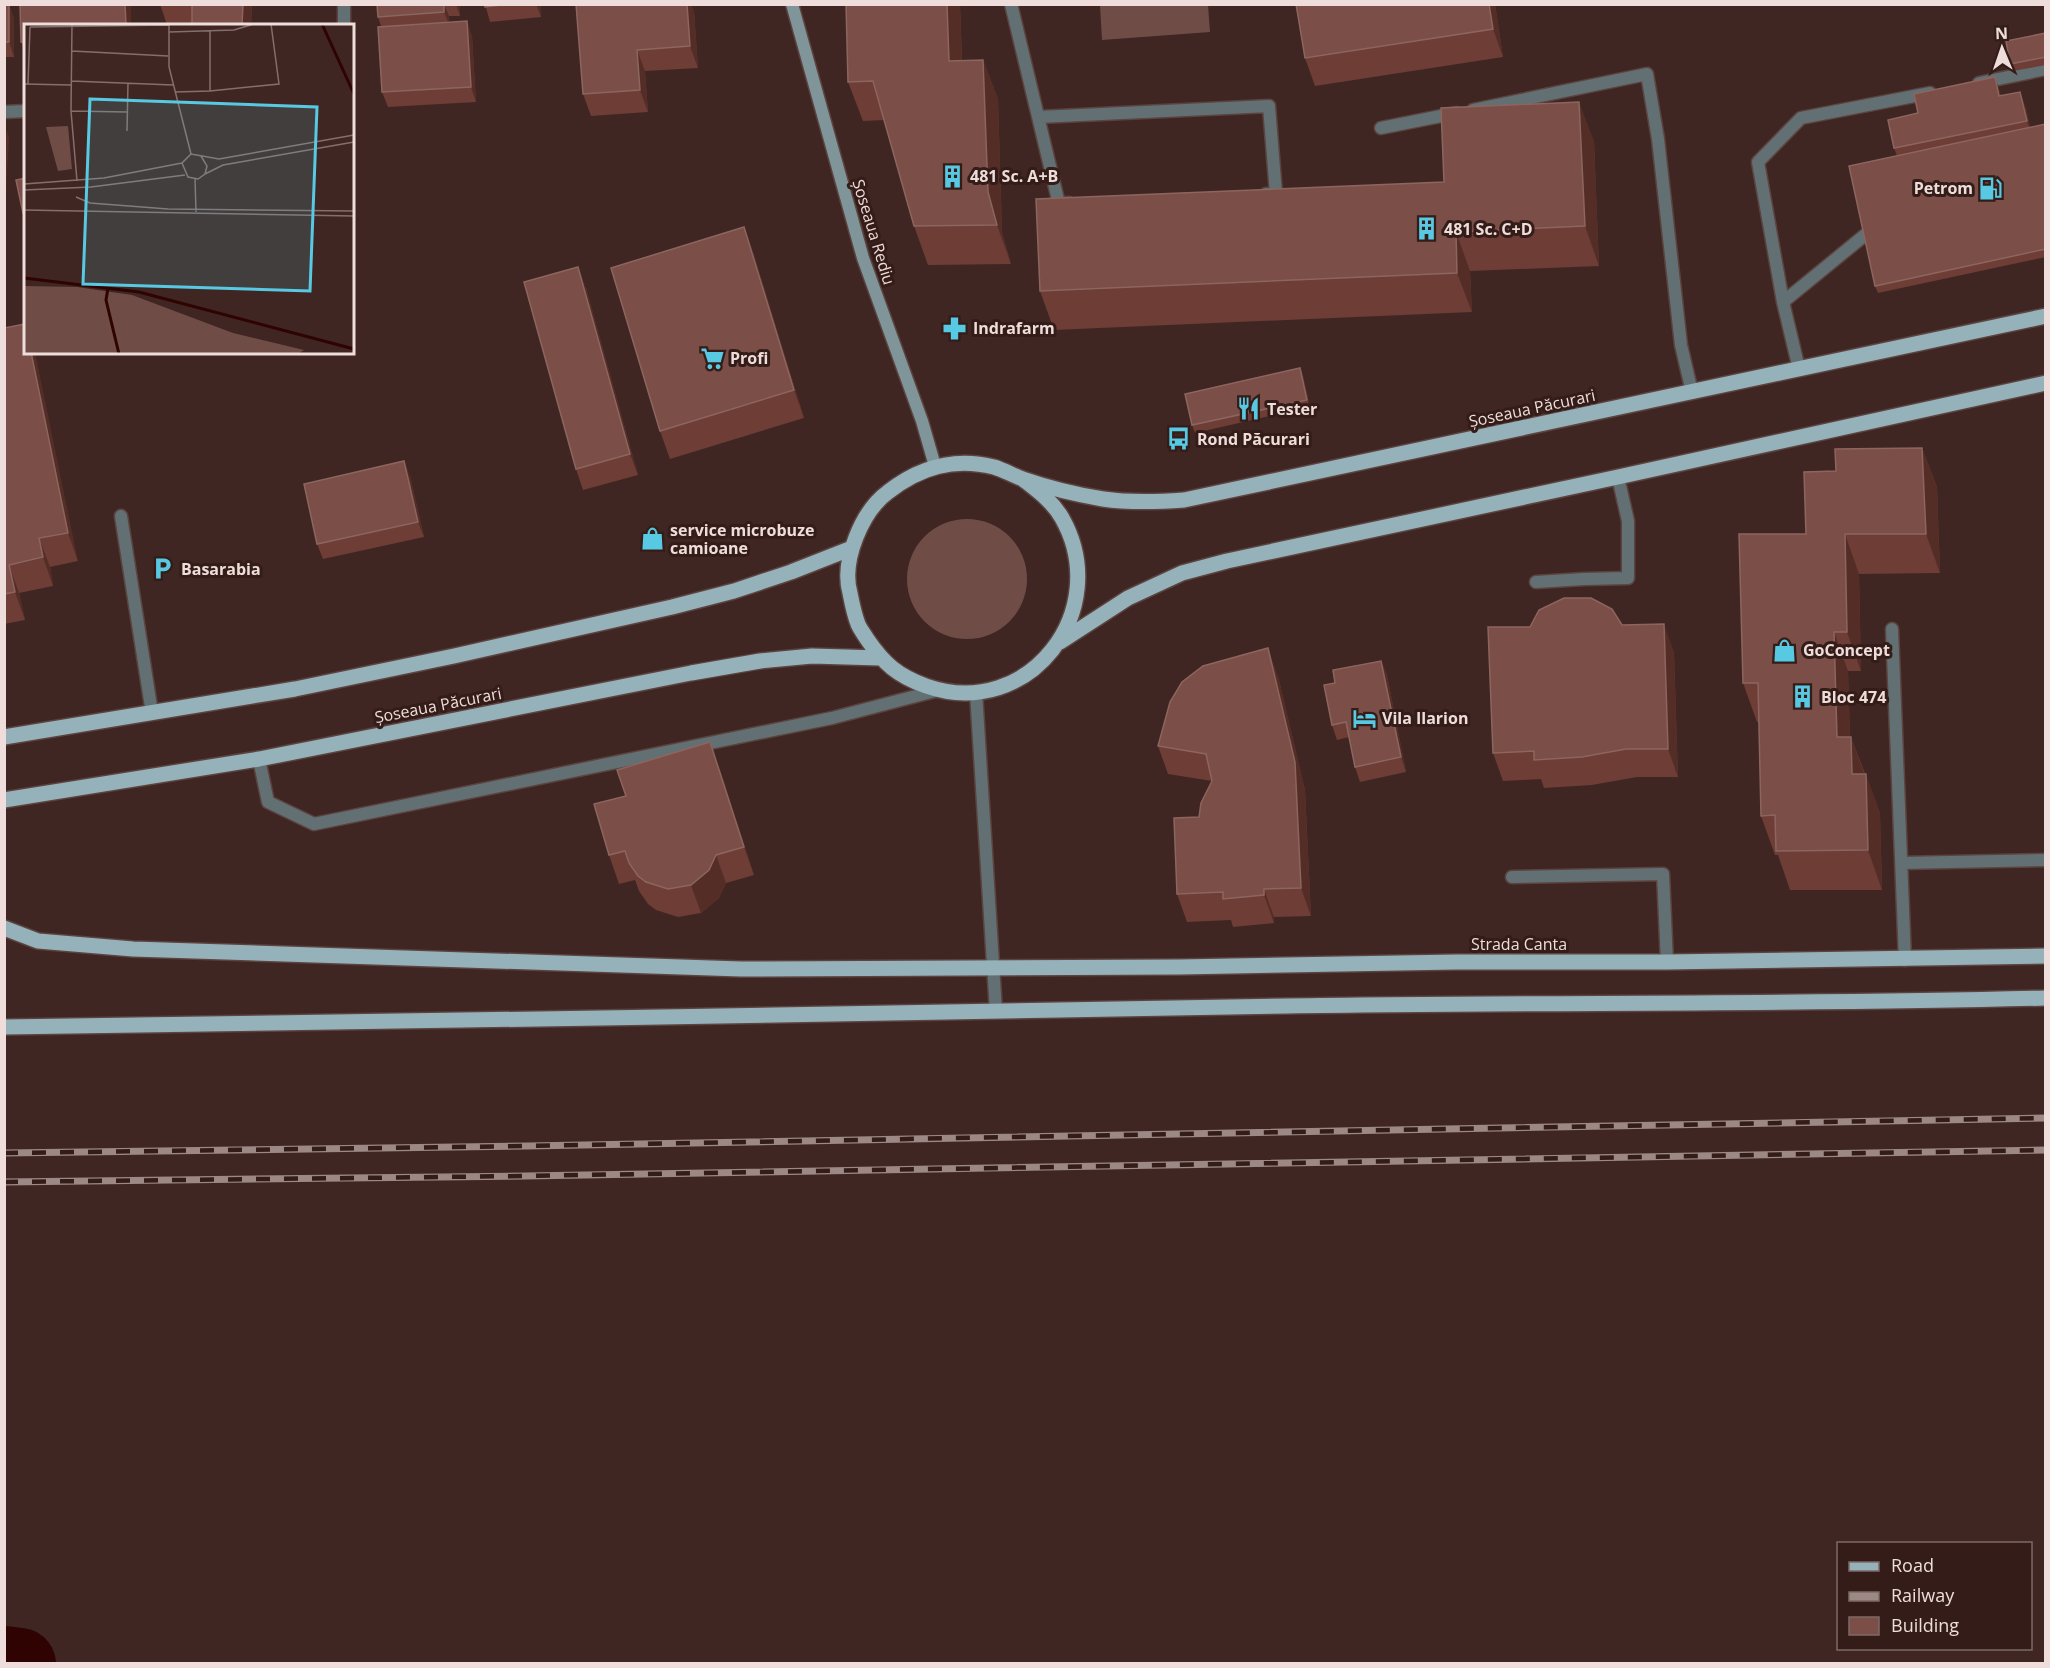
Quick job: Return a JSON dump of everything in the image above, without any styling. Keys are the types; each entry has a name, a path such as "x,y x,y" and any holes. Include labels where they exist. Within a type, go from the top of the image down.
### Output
{"main road":[{"name":"Șoseaua Rediu","path":"792,4 863,258 936,466"},
{"name":"Șoseaua Păcurari","path":"1024,480 1045,496 1061,517 1072,541 1078,566 1078,593 1072,618 1060,642 1043,661 1024,676 1000,687 976,692 939,690 907,679 880,658 858,625 848,587 852,548 864,520 882,496 907,477 936,466 966,462 996,467 1024,480 1103,499 1143,503 1184,500 2046,316"},
{"name":"Șoseaua Păcurari","path":"1060,642 1128,598 1182,573 1274,550 2046,383"},
{"path":"4,736 295,689 454,656 734,591 852,548"},
{"name":"Șoseaua Păcurari","path":"4,800 259,759 760,661 812,656 880,658"},
{"name":"Strada Canta","path":"4,928 38,941 133,950 741,969 1905,960 2046,956"},
{"path":"4,1027 410,1023 1286,1006 1908,1002 2046,998"}],"street":[{"path":"344,4 344,24"},
{"path":"1011,4 1059,204 1082,203"},
{"path":"1964,86 2046,69"},
{"path":"1381,128 1647,74 1658,139 1681,345 1692,392"},
{"path":"1799,369 1783,302 1758,162 1801,118 1941,90"},
{"path":"1039,117 1269,106 1276,194 1253,195"},
{"path":"4,112 24,111"},
{"path":"1783,302 1865,235"},
{"path":"1536,582 1628,578 1628,521 1618,477"},
{"path":"121,516 152,713"},
{"path":"1892,629 1905,960"},
{"path":"259,759 268,802 315,824 832,718 939,690"},
{"path":"976,692 996,1012"},
{"path":"1902,863 2046,860"},
{"path":"1512,877 1663,874 1667,962"}],"shaded area":[{"path":"1100,5 1208,5 1210,32 1102,40"},
{"path":"967,519 990,524 1009,537 1022,556 1027,579 1022,602 1009,621 990,634 967,639 944,634 925,621 912,602 907,579 912,556 925,537 944,524"}],"building":[{"path":"4,4 9,5 9,42 4,42"},
{"path":"20,4 125,4 126,24 24,24 24,42 21,42"},
{"path":"192,4 243,4 242,24 192,24"},
{"path":"377,4 444,4 444,12 378,17"},
{"path":"485,4 510,4 485,7"},
{"path":"576,4 687,4 690,46 637,50 640,90 583,94"},
{"name":"481 Sc. A+B","path":"846,4 947,4 949,61 983,60 988,192 997,225 914,226 873,81 848,82"},
{"path":"1296,4 1489,4 1493,29 1305,58"},
{"path":"467,21 471,87 382,92 378,27"},
{"path":"2046,33 2046,57 2010,64 2006,41"},
{"path":"1995,77 1999,96 2020,92 2027,121 1894,148 1888,120 1918,113 1914,94"},
{"path":"1579,102 1585,226 1456,232 1457,273 1040,291 1036,199 1444,182 1441,108"},
{"path":"2046,124 2046,249 1875,286 1849,166"},
{"path":"24,178 23,213 16,180"},
{"name":"Profi","path":"744,227 794,390 660,431 611,268"},
{"path":"578,267 630,454 576,469 524,282"},
{"path":"24,324 24,354 31,354 68,533 39,538 43,557 9,565 15,592 4,594 4,328"},
{"path":"1300,368 1307,400 1192,425 1185,394"},
{"name":"Bloc 474","path":"1922,448 1926,534 1845,534 1847,632 1834,632 1837,737 1851,737 1852,774 1866,774 1868,850 1776,851 1775,815 1761,816 1758,683 1743,683 1739,534 1806,534 1804,472 1836,471 1835,449"},
{"path":"404,461 418,522 317,544 304,484"},
{"path":"1564,598 1591,598 1612,609 1622,625 1664,624 1668,749 1626,749 1582,757 1534,760 1534,751 1493,753 1488,627 1530,627 1539,610"},
{"path":"1268,648 1295,762 1301,888 1264,889 1264,895 1223,899 1223,892 1177,894 1174,818 1199,817 1201,803 1212,781 1206,754 1158,746 1170,702 1182,682 1203,666"},
{"name":"Vila Ilarion","path":"1381,661 1401,757 1355,767 1346,722 1332,725 1324,685 1335,683 1333,670"},
{"path":"710,742 744,847 716,855 709,870 691,885 668,889 646,882 638,876 629,863 625,851 609,855 594,804 626,796 617,770"}],"waterway":[{"path":"4,1662 20,1664"}],"railway":[{"path":"4,1153 527,1146 2046,1118"},
{"path":"4,1182 525,1176 2046,1150"}],"place":[{"name":"481 Sc. A+B","path":"952,176"},
{"name":"Petrom","path":"1991,188"},
{"name":"481 Sc. C+D","path":"1426,229"},
{"name":"Indrafarm","path":"955,328"},
{"name":"Profi","path":"712,358"},
{"name":"Tester","path":"1249,409"},
{"name":"Rond Păcurari","path":"1179,439"},
{"name":"service microbuze camioane","path":"652,539"},
{"name":"Basarabia","path":"163,569"},
{"name":"GoConcept","path":"1785,650"},
{"name":"Bloc 474","path":"1803,697"},
{"name":"Vila Ilarion","path":"1364,718"}]}
